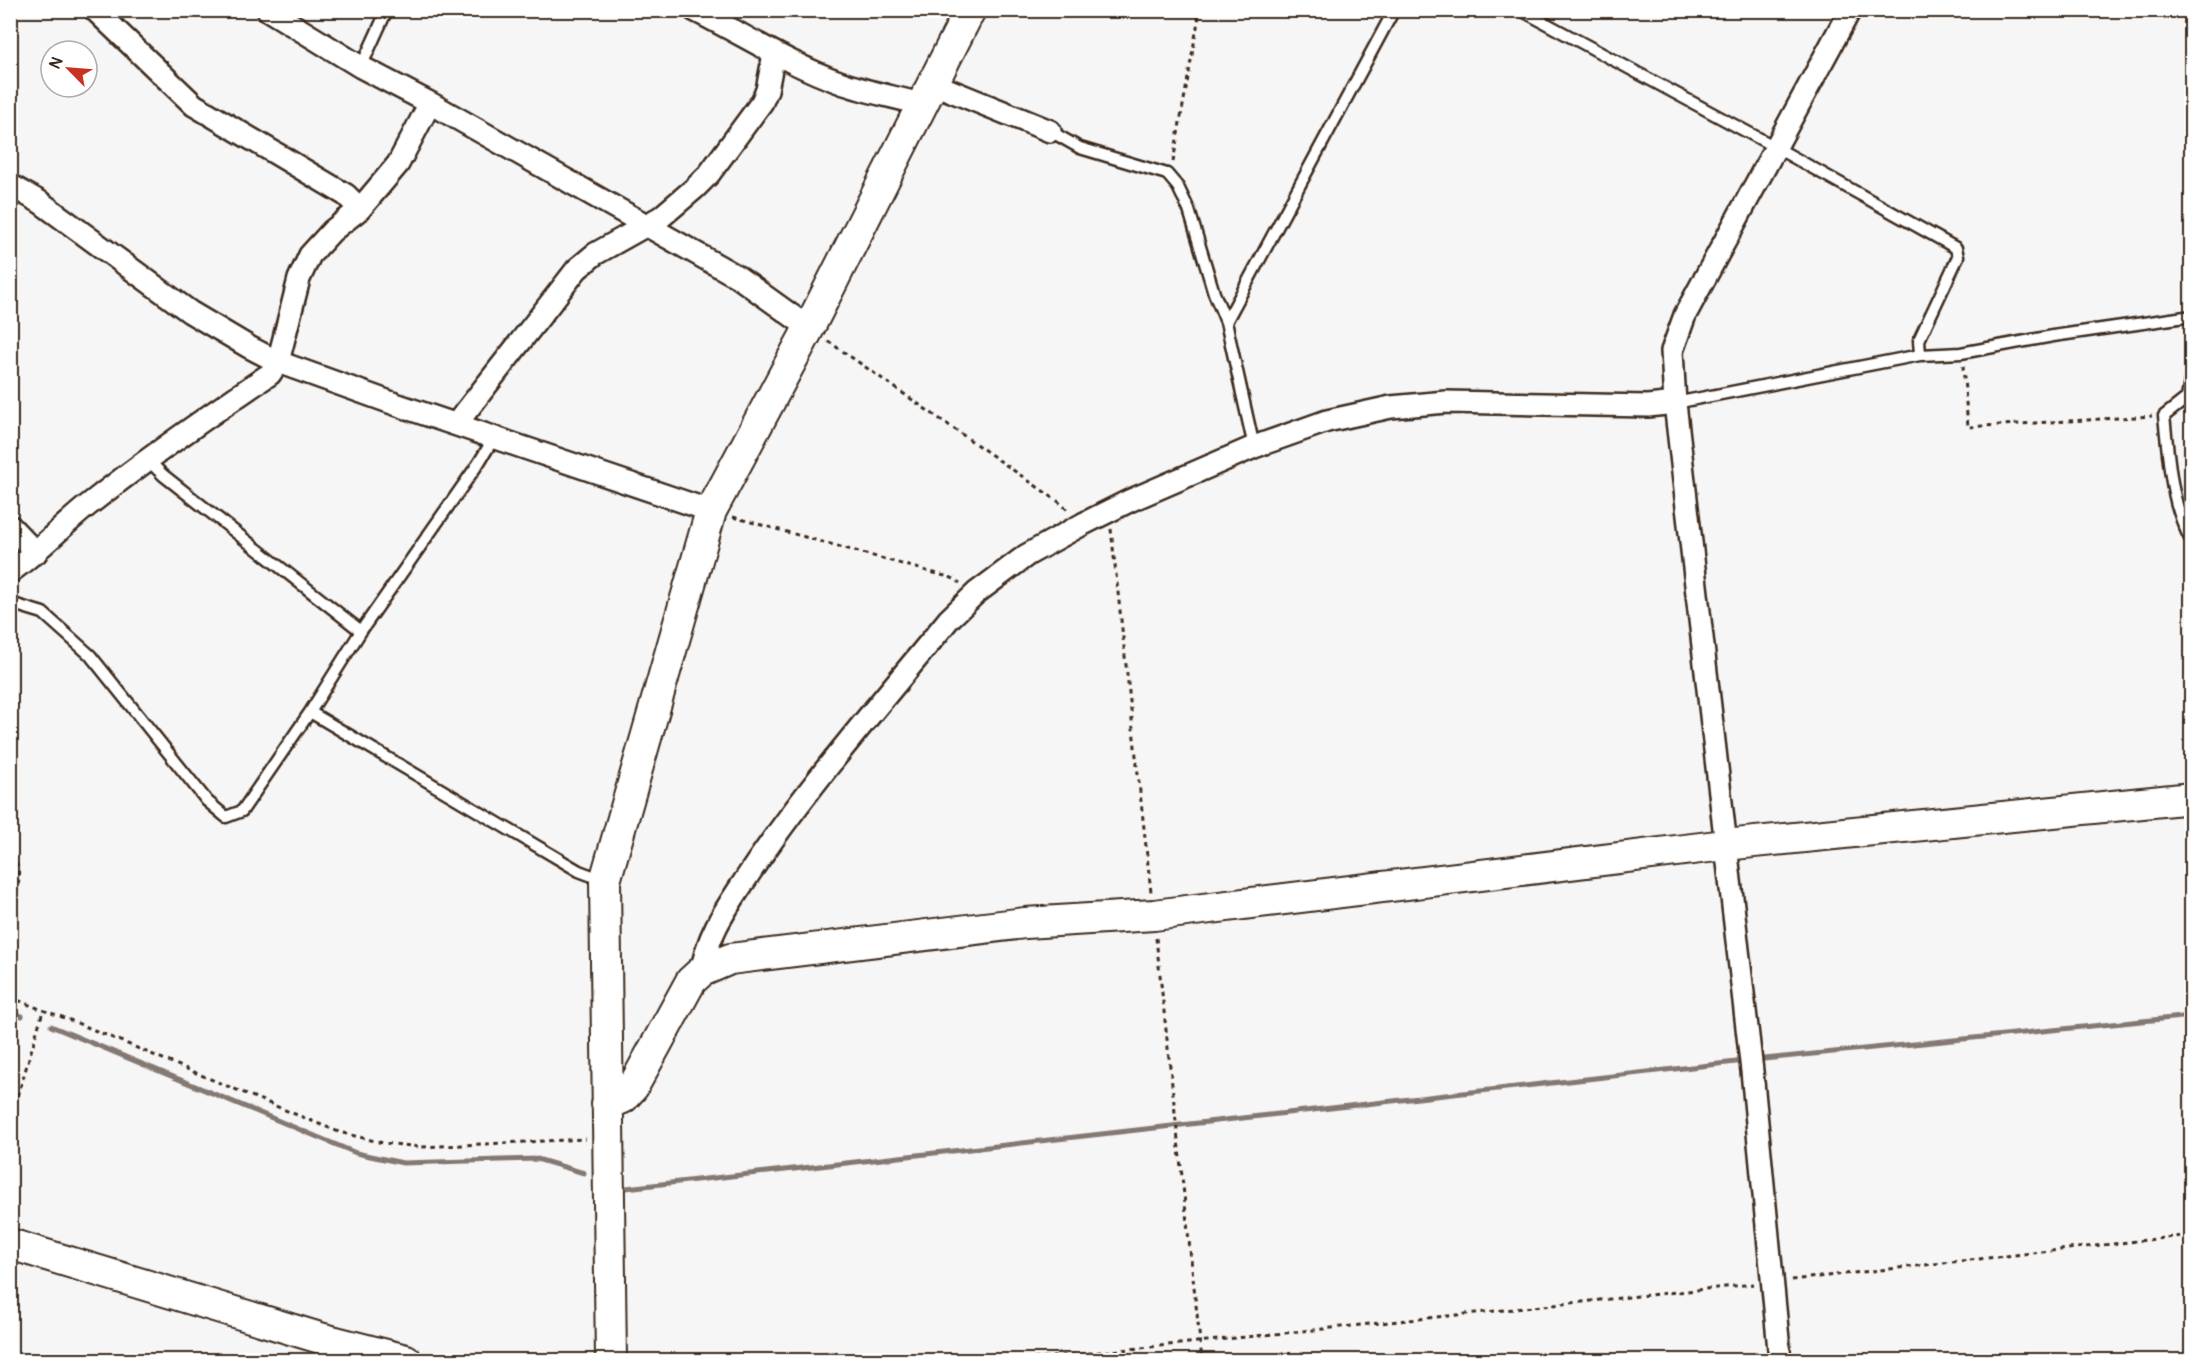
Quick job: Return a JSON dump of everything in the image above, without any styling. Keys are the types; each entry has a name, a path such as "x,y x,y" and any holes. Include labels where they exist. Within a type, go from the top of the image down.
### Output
{"street":[{"path":"95,10 194,105 346,195 360,208"},
{"path":"268,10 361,67 430,103 738,277 809,328"},
{"path":"694,10 774,54 839,82 929,94 1050,131"},
{"path":"611,1360 605,881 711,511 809,328 970,10"},
{"path":"1780,1360 1752,1071 1725,845 1672,351 1680,325 1850,10"},
{"path":"457,423 577,269 595,254 662,217 709,174 762,102 767,90 774,54"},
{"path":"10,572 36,553 86,507 270,374 278,362 300,279 310,255 332,231 360,208 398,164 430,103"},
{"path":"10,185 40,202 190,312 278,362 711,511"},
{"path":"702,971 704,955 718,920 773,837 949,619 976,593 1027,555 1106,513 1254,447 1327,421 1391,407 1446,402 1648,406 1676,403"},
{"path":"10,526 36,553"},
{"path":"607,1104 623,1098 633,1087 691,981 702,971 730,959 1025,923 1154,915 1725,845 2192,798"},
{"path":"10,1244 320,1338 406,1360"}],"lane":[{"path":"361,67 387,10"},
{"path":"1226,322 1394,10"},
{"path":"1521,10 1956,248 1958,257 1919,340 1920,355"},
{"path":"1050,131 1080,148 1167,174 1178,187 1189,210 1214,293 1226,322 1254,447"},
{"path":"1676,403 1920,355 1961,353 2053,336 2192,316"},
{"path":"2192,370 2187,398 2164,416 2173,494 2183,526 2192,542"},
{"path":"10,603 43,614 90,655 207,801 226,817 242,811 310,712 361,631 494,438"},
{"path":"148,460 163,475 361,631"},
{"path":"310,712 579,871 605,881"}],"path":[{"path":"1170,178 1200,10"},
{"path":"809,328 1059,502 1083,524"},
{"path":"1961,353 1968,427 2164,416"},
{"path":"711,511 952,578 976,593"},
{"path":"1106,513 1112,534 1202,1360"},
{"path":"10,855 17,861 20,875 10,912"},
{"path":"10,996 339,1132 362,1138 421,1147 607,1139"},
{"path":"10,1122 43,1011"},
{"path":"1026,1360 1772,1282 2192,1235"}],"waterway":[{"path":"10,1013 22,1016"},
{"path":"1754,1060 2192,1016"},
{"path":"51,1026 356,1153 403,1163 537,1159 584,1173"},
{"path":"626,1188 1745,1061"}]}
